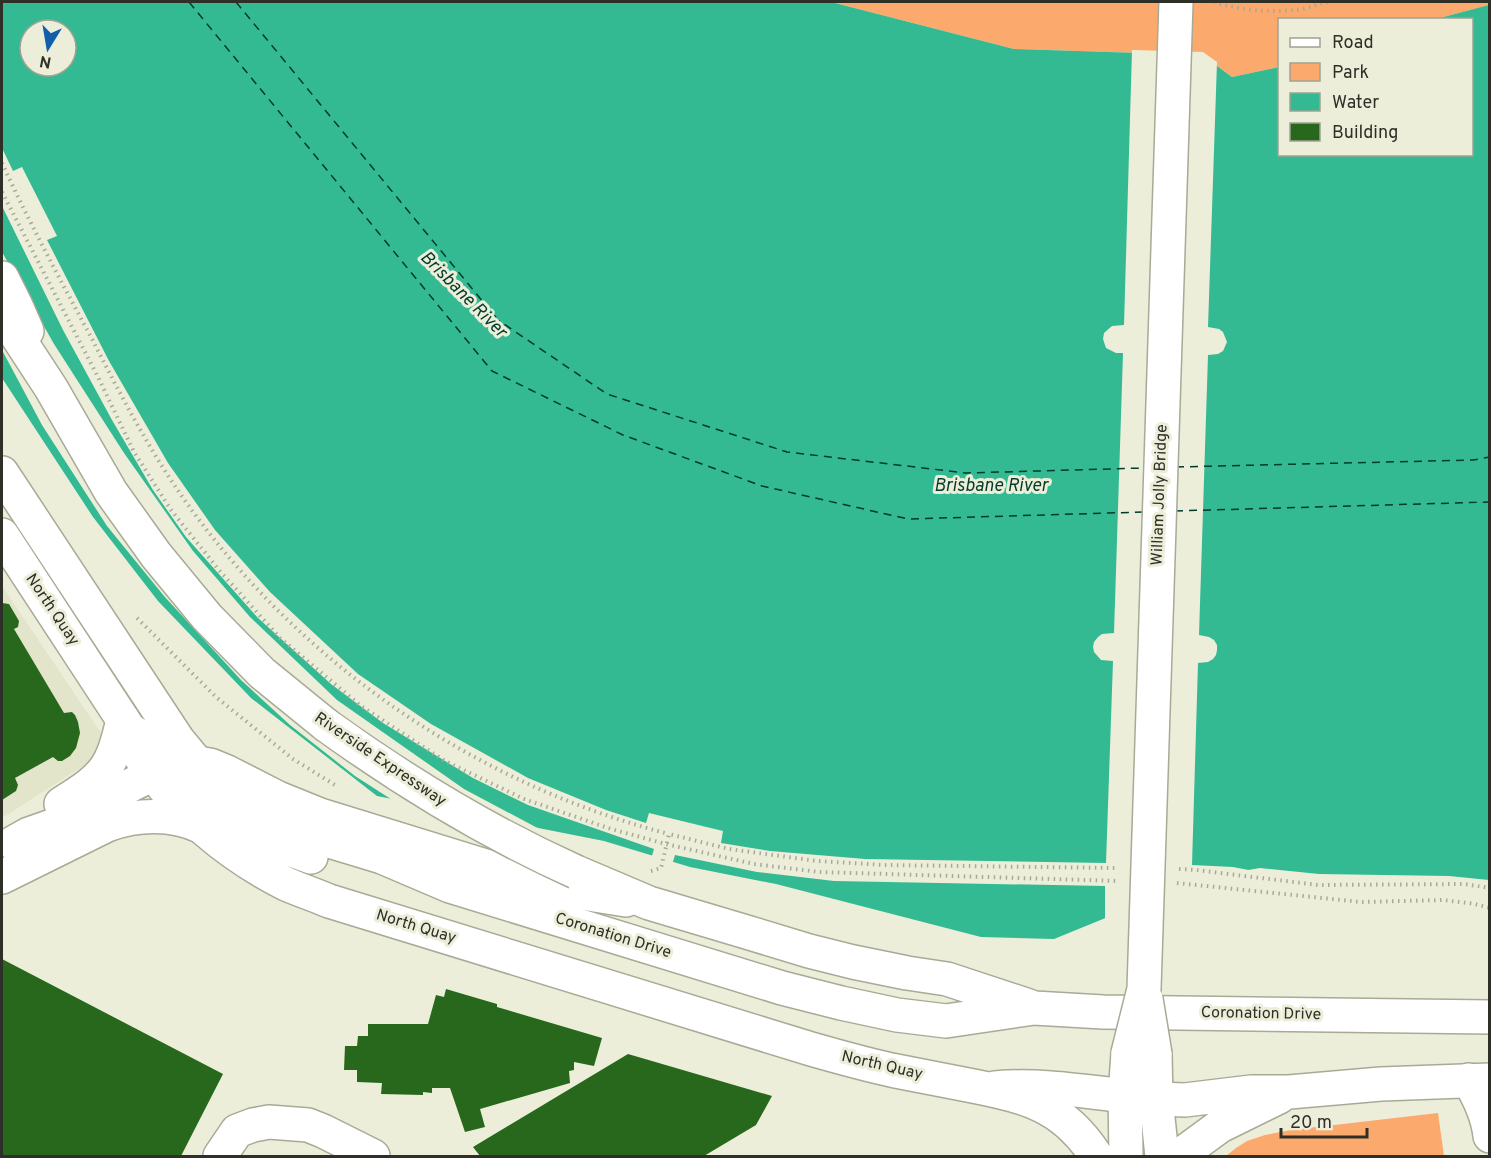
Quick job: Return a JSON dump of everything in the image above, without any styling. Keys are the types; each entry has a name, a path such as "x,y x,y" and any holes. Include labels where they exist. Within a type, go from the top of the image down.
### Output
{"main road":[{"name":"William Jolly Bridge","path":"1140,1098 1176,2"},
{"path":"2,278 51,388"},
{"name":"Riverside Expressway","path":"2,313 51,388 111,492 156,555 207,617 262,673 366,754 472,820 540,856 649,903"},
{"name":"North Quay","path":"2,473 178,740 184,771 177,802 202,827 256,866 287,884 329,901 830,1054 888,1069 1025,1098 1056,1114 1074,1128 1096,1156"},
{"name":"North Quay","path":"2,535 126,724"},
{"path":"7,848 34,824 100,775 126,724 184,771 194,794 245,831 299,853 401,884 450,886"},
{"path":"7,848 29,834 66,821 131,785 210,765 296,806 405,842 563,890 649,903"},
{"name":"Coronation Drive","path":"184,771 316,837 382,857 450,886 772,984 897,1015 946,1021 1034,1008 1103,1012 1490,1017"},
{"path":"2,877 119,821 143,816 159,817 184,820 202,827"},
{"name":"Coronation Drive","path":"649,903 809,951 907,973 947,979 1034,1008"},
{"path":"1479,1080 1490,1136"},
{"name":"North Quay","path":"988,1089 1022,1086 1140,1098 1198,1099 1251,1092 1289,1092 1381,1084 1479,1080"},
{"path":"1179,1156 1220,1126 1289,1092"},
{"path":"1126,1156 1140,1098"},
{"path":"1140,1098 1162,1156"},
{"path":"220,1156 237,1131 269,1122 308,1125 373,1156"}],"path":[{"path":"1214,2 1247,9 1280,12 1330,2"},
{"path":"2,163 105,366 137,425 177,490 232,561 285,618 332,660 374,693 440,737 563,799 621,821 729,849 829,862 885,865 1118,868"},
{"path":"2,192 99,379 134,452 171,510 219,570 280,638 361,706 445,761 524,799 611,829 754,864 819,872 890,876 1123,881"},
{"path":"661,868 669,834"},
{"path":"1174,869 1318,885 1464,885 1490,888"},
{"path":"1168,883 1361,903 1443,900 1490,908"}],"shaded area":[{"path":"2,586 111,748 2,818"}],"green space":[{"path":"831,2 1489,2 1490,5 1440,18 1278,18 1278,67 1232,77 1202,55 1014,49"},
{"path":"1438,1113 1444,1156 1226,1156 1247,1141 1265,1135"}],"water":[{"name":"Brisbane River","path":"2,2 831,2 1014,49 1202,55 1232,77 1278,67 1278,156 1473,156 1473,18 1440,18 1489,5 1489,880 1449,876 1319,874 1260,868 1206,877 1054,939 981,937 776,884 690,867 604,841 377,796 251,698 158,601 93,517 2,378"}],"pier":[{"path":"1132,50 1203,52 1217,62 1208,327 1223,332 1227,342 1223,351 1208,355 1199,635 1214,640 1217,650 1213,659 1198,663 1192,865 1233,867 1259,872 1207,880 1105,922 1105,886 834,881 757,872 675,855 672,865 651,859 654,849 528,805 473,778 383,723 331,684 258,618 186,537 153,490 112,420 63,330 2,206 2,148 13,171 22,167 57,236 47,240 109,361 168,463 215,530 270,592 358,674 431,724 528,778 606,810 646,823 649,813 723,831 721,843 770,851 865,859 1106,863 1113,661 1101,660 1093,647 1094,642 1102,634 1114,633 1123,353 1116,353 1106,348 1103,339 1104,333 1112,326 1124,325"},
{"path":"2,252 54,344 124,453 193,551 250,617 337,700 464,789 545,832 397,803 355,776 290,725 241,680 164,596 107,526 42,425 2,350"}],"building":[{"path":"2,603 9,604 19,621 18,627 14,629 64,713 72,712 75,715 80,733 76,748 70,756 62,761 53,757 15,778 18,785 16,791 2,800"},
{"path":"2,959 223,1074 181,1156 2,1156"},
{"path":"446,989 497,1004 497,1007 602,1038 594,1066 574,1062 574,1070 569,1071 570,1083 480,1109 485,1127 465,1132 450,1088 432,1088 432,1093 423,1092 423,1095 381,1094 382,1083 357,1082 357,1070 344,1070 345,1046 357,1046 358,1036 368,1036 368,1024 428,1024 436,995 444,997"},
{"path":"628,1054 772,1096 756,1125 704,1156 480,1156 473,1147"}],"ferry route":[{"path":"189,2 492,371 623,435 762,486 908,519 1143,512"},
{"path":"236,2 498,320 607,394 787,452 966,473 1144,468"},
{"path":"1176,467 1473,460 1490,457"},
{"path":"1175,511 1490,502"}]}
